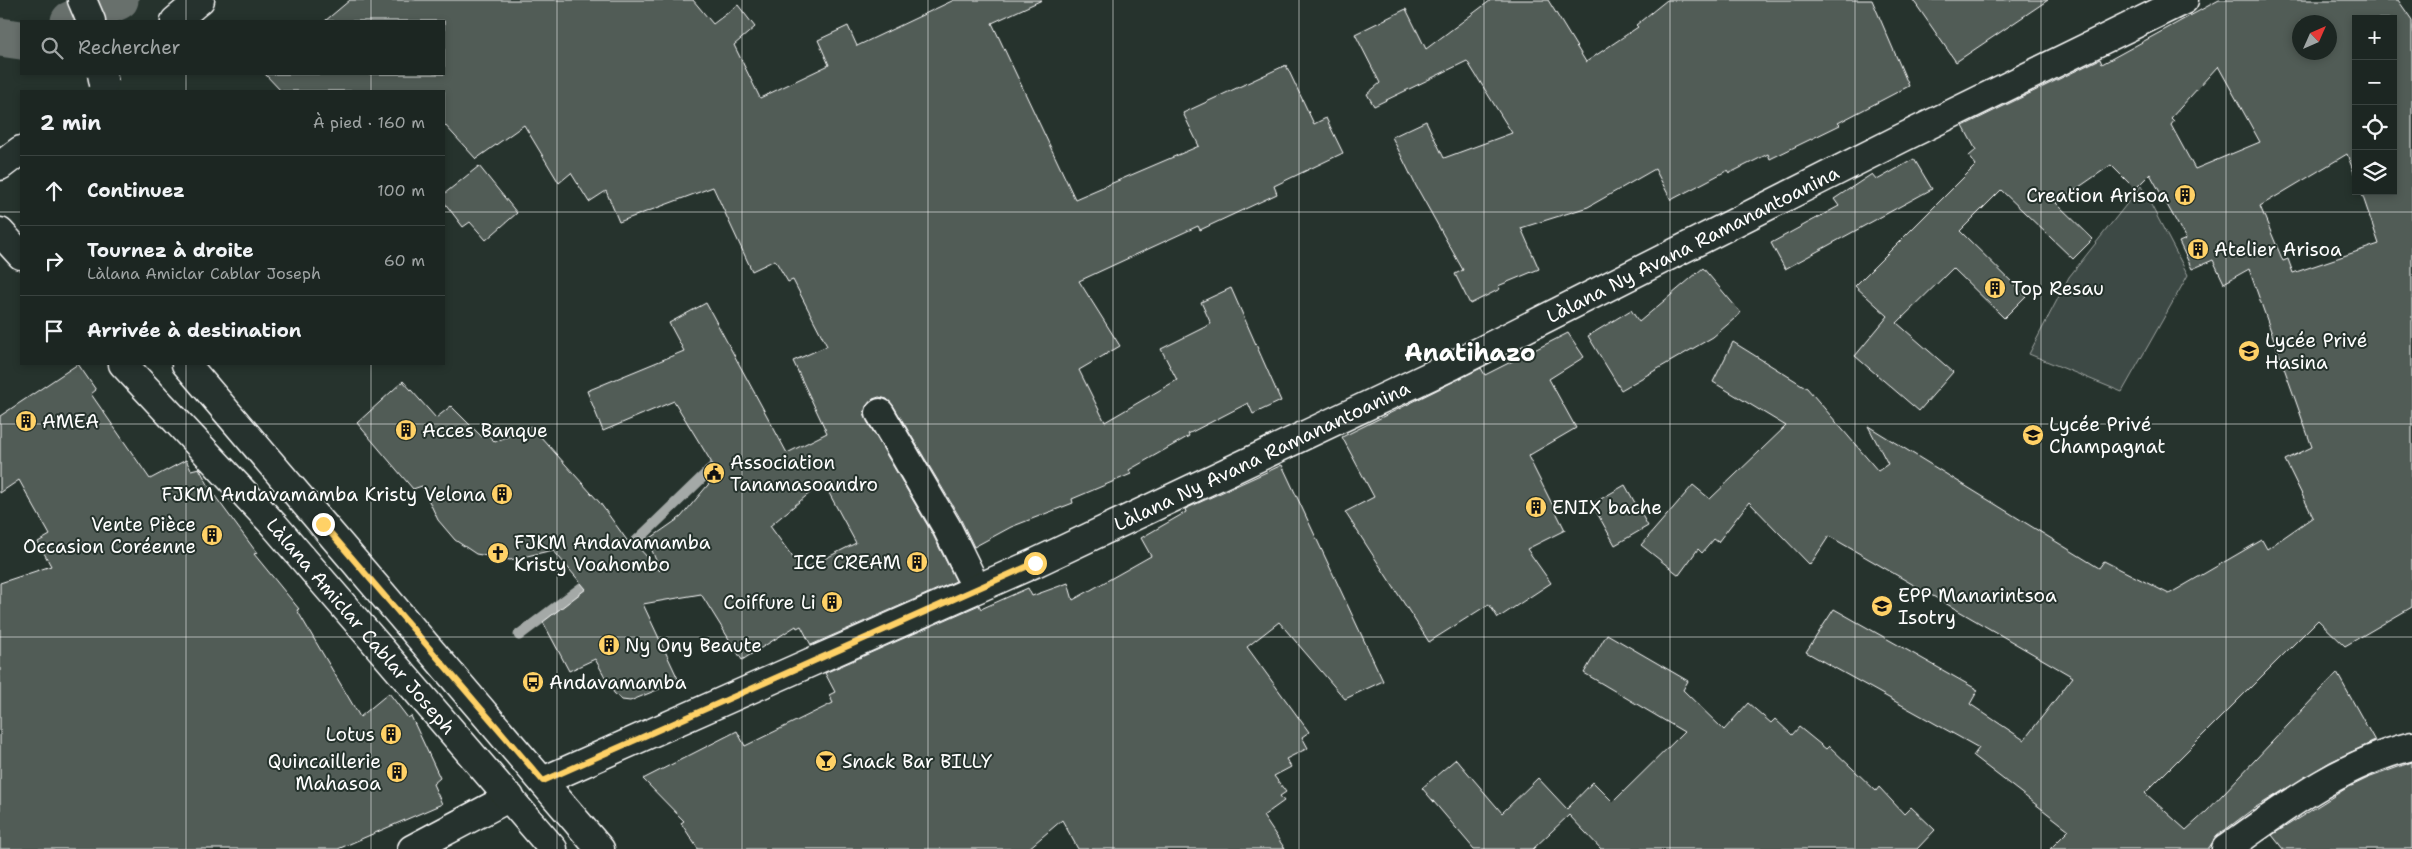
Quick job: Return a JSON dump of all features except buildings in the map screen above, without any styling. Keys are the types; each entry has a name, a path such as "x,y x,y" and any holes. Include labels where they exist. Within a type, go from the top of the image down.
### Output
{"street":[{"path":"82,0 91,20"},
{"path":"176,20 200,0"},
{"name":"Làlana Ny Avana Ramanantoanina","path":"543,781 1035,563 1453,366 1902,138 2184,0"},
{"path":"0,166 20,151"},
{"path":"0,232 20,254"},
{"name":"Làlana Amiclar Cablar Joseph","path":"124,365 274,525 553,849"},
{"name":"Làlana Amiclar Cablar Joseph","path":"187,365 600,849"},
{"path":"880,414 946,526 968,573"},
{"path":"2226,849 2305,792 2382,754 2412,746"},
{"path":"412,849 510,798"}],"shaded area":[{"path":"2141,186 2188,275 2122,392 2029,354 2069,277"}],"waterway":[{"path":"72,20 119,0"},
{"path":"0,37 20,40"},
{"path":"620,557 714,466"},
{"path":"519,635 596,577"}],"place":[{"name":"Creation Arisoa","path":"2185,195"},
{"name":"Atelier Arisoa","path":"2198,249"},
{"name":"Top Resau","path":"1995,288"},
{"name":"Lycée Privé Hasina","path":"2249,351"},
{"name":"AMEA","path":"26,421"},
{"name":"Acces Banque","path":"406,430"},
{"name":"Lycée Privé Champagnat","path":"2033,435"},
{"name":"Association Tanamasoandro","path":"714,473"},
{"name":"FJKM Andavamamba Kristy Velona","path":"502,494"},
{"name":"ENIX bache","path":"1536,507"},
{"name":"Vente Pièce Occasion Coréenne","path":"212,535"},
{"name":"FJKM Andavamamba Kristy Voahombo","path":"498,553"},
{"name":"ICE CREAM","path":"917,562"},
{"name":"Coiffure Li","path":"832,602"},
{"name":"EPP Manarintsoa Isotry","path":"1882,606"},
{"name":"Ny Ony Beaute","path":"609,645"},
{"name":"Andavamamba","path":"533,682"},
{"name":"Lotus","path":"391,734"},
{"name":"Snack Bar BILLY","path":"826,761"},
{"name":"Quincaillerie Mahasoa","path":"397,772"}],"district":[{"name":"Anatihazo","path":"1470,353"}],"route":[{"path":"323,524 543,781 1035,563"}]}
